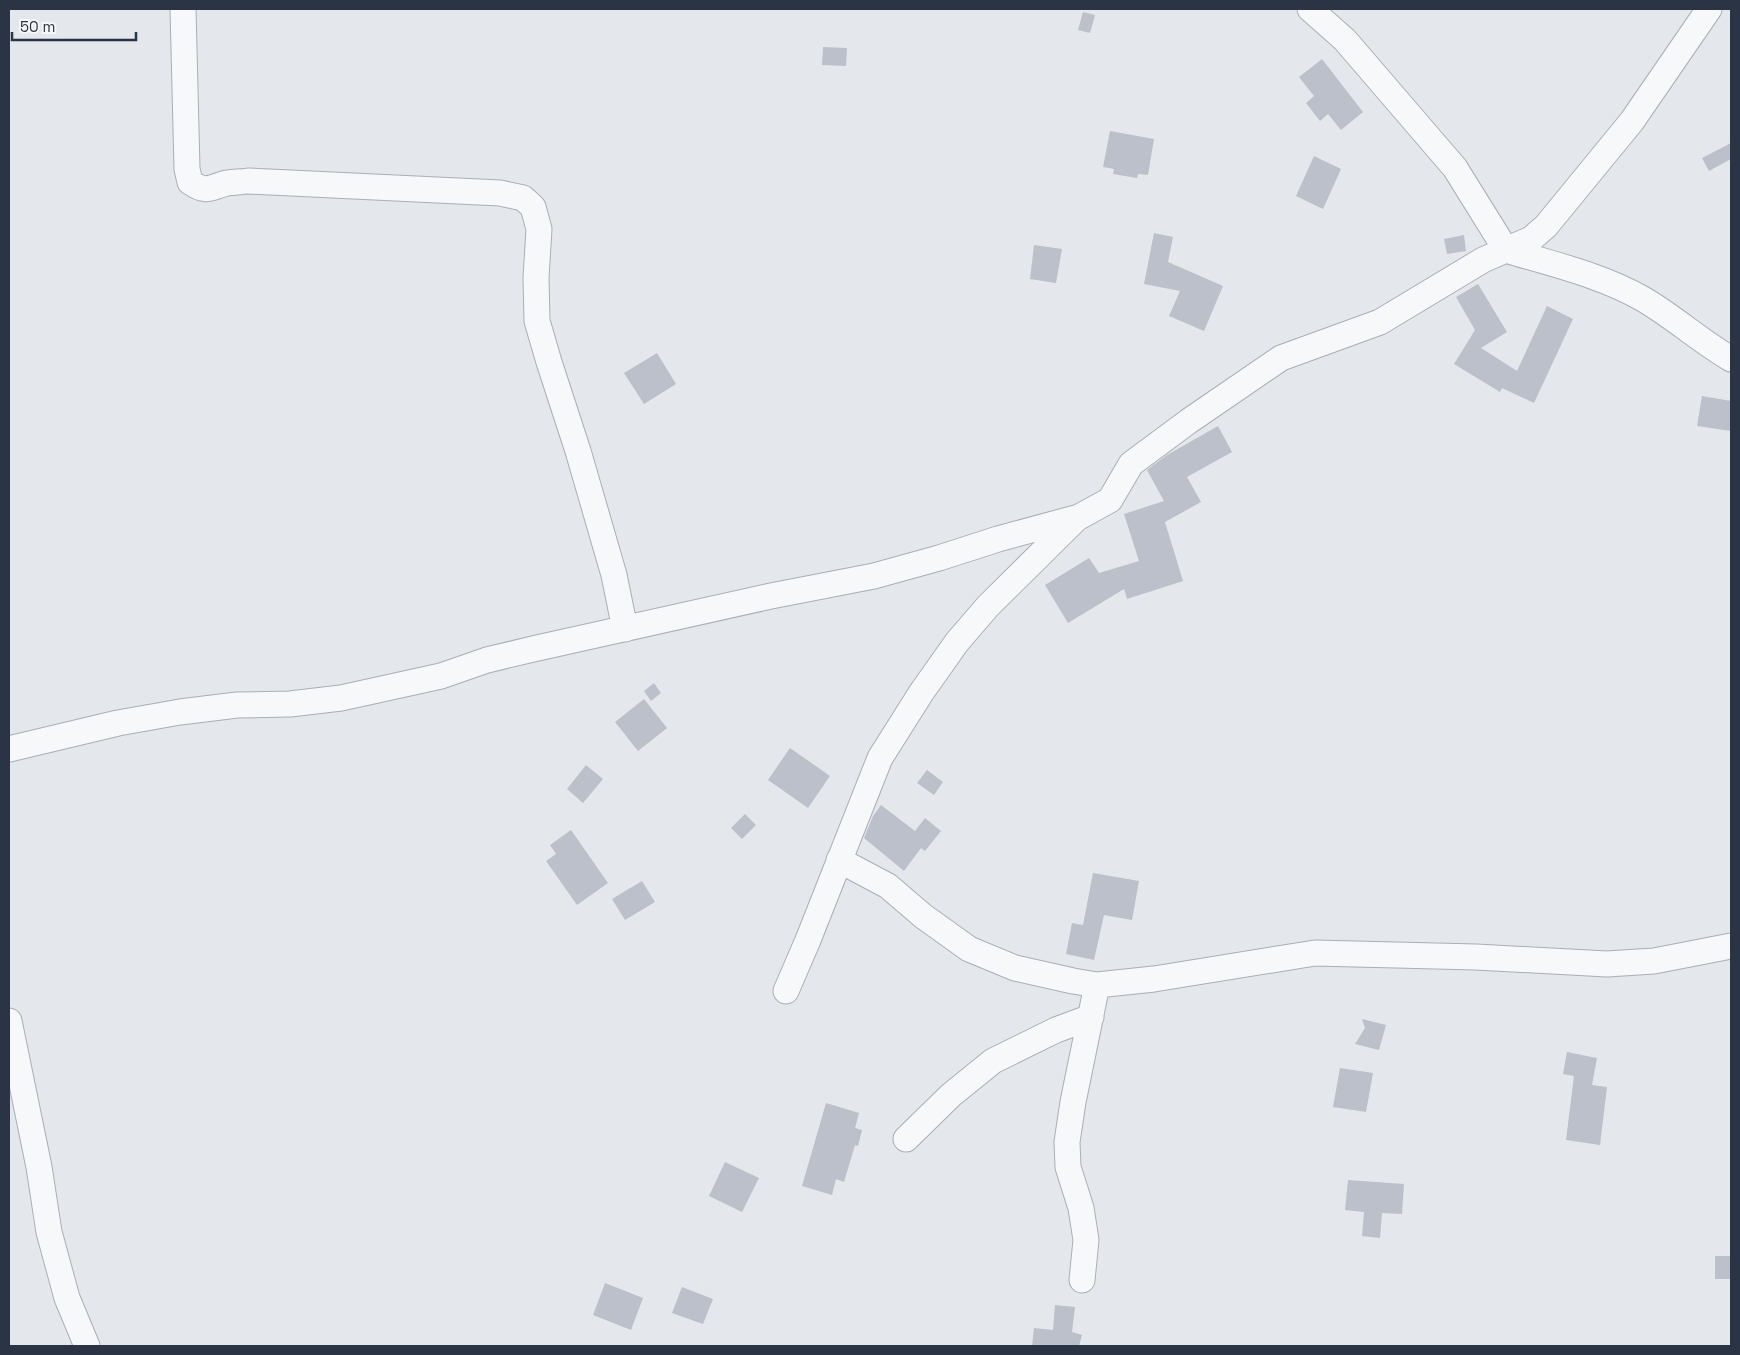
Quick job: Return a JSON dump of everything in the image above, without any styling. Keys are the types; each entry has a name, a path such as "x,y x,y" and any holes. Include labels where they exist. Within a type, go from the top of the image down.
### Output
{"street":[{"path":"183,9 186,169 190,182 197,187 207,190 226,184 248,181 500,193 523,198 533,207 539,229 536,278 538,321 614,574 625,629"},
{"path":"1310,9 1345,40 1455,168 1506,250 1586,274 1642,299 1707,345 1731,359"},
{"path":"9,749 118,723 180,712 237,705 290,704 341,698 440,676 486,660 771,596 874,576 939,558 998,538 1079,516 1110,500 1130,464 1281,358 1380,322 1483,260 1532,239 1546,226 1632,121 1709,9"},
{"path":"786,991 880,758 921,693 957,642 988,606 1079,516"},
{"path":"839,860 888,886 923,916 969,949 1015,968 1097,985 1315,953 1476,957 1607,964 1654,961 1731,946"},
{"path":"1082,1280 1086,1240 1080,1208 1068,1167 1067,1142 1073,1102 1097,985"},
{"path":"906,1139 951,1095 993,1061 1056,1030 1091,1017"},
{"path":"9,1021 13,1058 39,1167 49,1232 67,1298 88,1346"}],"building":[{"path":"1083,12 1095,15 1090,33 1078,30"},
{"path":"823,47 847,48 846,66 822,65"},
{"path":"1322,59 1363,112 1341,130 1328,114 1320,121 1306,103 1314,96 1299,77"},
{"path":"1110,131 1154,139 1148,175 1138,174 1137,178 1113,174 1114,169 1103,167"},
{"path":"1731,143 1731,159 1709,171 1702,158"},
{"path":"1314,156 1341,169 1323,209 1296,196"},
{"path":"1154,233 1173,237 1168,262 1223,286 1204,331 1169,316 1180,291 1144,284"},
{"path":"1464,235 1466,251 1447,254 1444,239"},
{"path":"1034,245 1062,249 1056,283 1030,279"},
{"path":"1478,284 1507,332 1481,348 1517,371 1547,306 1573,319 1534,403 1502,388 1500,392 1454,364 1475,330 1456,297"},
{"path":"657,353 676,384 644,404 624,373"},
{"path":"1702,396 1731,401 1731,431 1697,426"},
{"path":"1218,426 1232,452 1187,477 1201,502 1165,522 1183,581 1127,599 1124,589 1068,623 1045,585 1089,558 1099,573 1139,561 1124,514 1164,501 1147,470 1167,455"},
{"path":"654,683 661,693 651,701 644,691"},
{"path":"644,699 667,728 638,751 615,722"},
{"path":"790,748 830,776 808,808 768,780"},
{"path":"586,765 603,779 583,803 567,789"},
{"path":"927,770 943,782 934,795 917,783"},
{"path":"881,805 915,831 925,818 941,831 925,851 921,848 904,871 864,838 873,816"},
{"path":"745,814 756,825 742,839 731,828"},
{"path":"571,830 608,883 577,905 546,861 556,854 550,845"},
{"path":"1093,873 1139,881 1132,920 1104,915 1094,960 1066,954 1072,923 1083,925"},
{"path":"642,881 655,902 625,920 612,899"},
{"path":"1362,1019 1386,1025 1379,1050 1355,1044 1365,1028"},
{"path":"1567,1052 1597,1058 1592,1085 1607,1087 1600,1145 1566,1140 1574,1076 1563,1074"},
{"path":"1340,1068 1373,1073 1366,1112 1333,1107"},
{"path":"826,1103 859,1113 855,1128 862,1130 858,1146 855,1145 844,1182 836,1179 832,1195 802,1186"},
{"path":"725,1162 759,1178 742,1212 709,1196"},
{"path":"1348,1180 1404,1184 1402,1214 1382,1213 1380,1238 1362,1236 1364,1212 1345,1210"},
{"path":"1715,1256 1731,1256 1731,1279 1715,1279"},
{"path":"605,1283 643,1298 631,1330 593,1315"},
{"path":"682,1287 713,1299 703,1324 672,1313"},
{"path":"1055,1305 1075,1307 1072,1332 1082,1335 1079,1346 1032,1346 1034,1328 1053,1330"}]}
